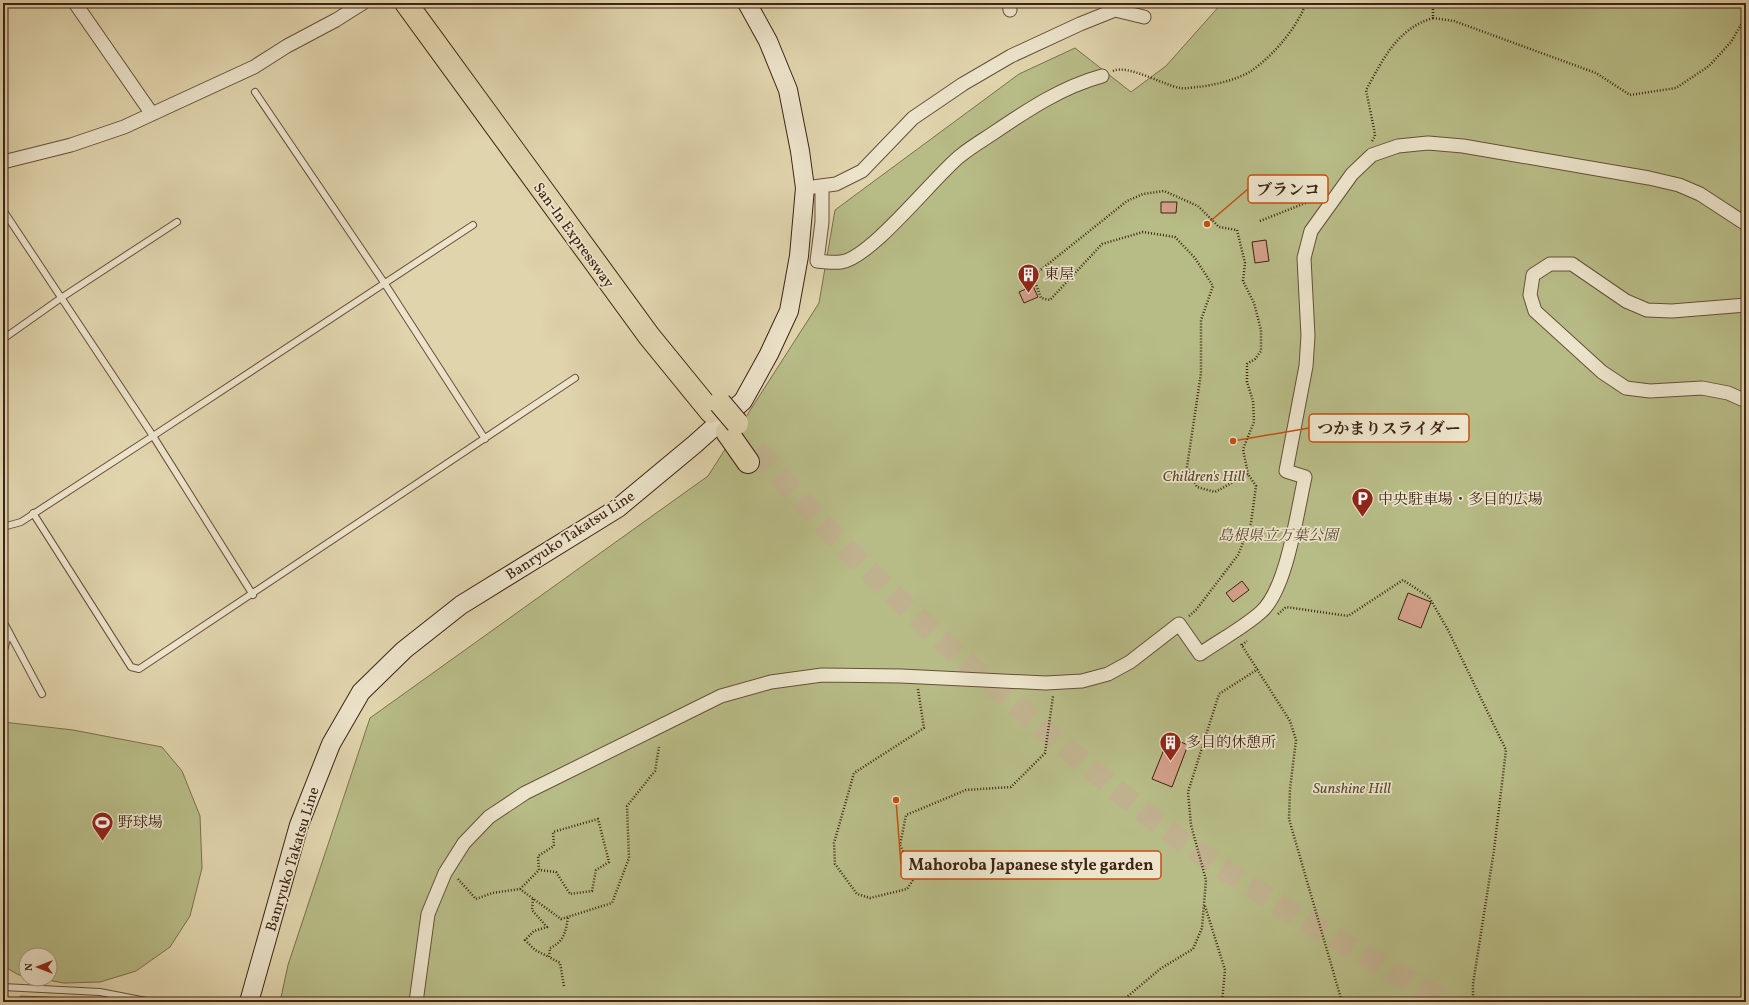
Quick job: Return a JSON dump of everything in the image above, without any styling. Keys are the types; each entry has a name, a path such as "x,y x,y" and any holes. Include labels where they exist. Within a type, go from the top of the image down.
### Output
{"highway":[{"name":"San-In Expressway","path":"406,3 649,336 716,408"},
{"name":"San-In Expressway","path":"420,3 656,330 752,456"}],"main road":[{"name":"Banryuko Takatsu Line","path":"249,1002 299,825 331,744 362,692 404,650 461,605 618,508 743,401 769,354 789,311 813,187 800,151 788,90 768,41 747,3"}],"street":[{"path":"75,3 152,114"},
{"path":"3,162 71,145 124,127 254,67 287,46 336,20 355,4"},
{"path":"1102,76 1084,81 1047,98 961,155 940,174 876,242 856,256 842,262 817,261 822,222 813,187 836,184 862,171 913,118 963,84 1011,56 1080,24 1115,10 1144,17"},
{"path":"416,1002 428,914 445,873 464,843 484,822 525,793 721,696 771,682 822,675 901,676 1046,683 1082,680 1108,674 1130,662 1179,624 1200,654 1262,612 1272,598 1282,577 1305,477 1286,471 1306,366 1308,336 1304,258 1311,231 1352,174 1372,155 1398,146 1428,143 1463,146 1649,178 1679,185 1700,194 1746,224"},
{"path":"1746,305 1672,311 1647,310 1626,301 1572,264 1550,264 1533,275 1530,295 1535,311 1602,372 1626,388 1650,391 1702,388 1728,393 1746,401"}],"lane":[{"path":"255,92 385,284 485,439"},
{"path":"3,210 153,436 253,594"},
{"path":"3,339 61,298 177,222"},
{"path":"3,527 20,522 473,225"},
{"path":"33,513 131,667 139,669 575,378"},
{"path":"3,621 42,694"},
{"path":"3,654 9,632"},
{"path":"3,987 100,992 152,1002"}],"path":[{"path":"1102,76 1118,68 1181,89 1216,85 1250,72 1279,45 1302,16 1306,3"},
{"path":"1432,18 1434,3"},
{"path":"1369,146 1375,136 1366,90 1393,43 1419,22 1432,18 1454,20 1596,73 1630,95 1676,88 1709,66 1731,42 1746,16"},
{"path":"1260,221 1313,200 1324,190"},
{"path":"1179,624 1196,610 1238,554 1251,523 1256,486 1248,474 1243,449 1254,422 1253,401 1247,382 1247,364 1261,351 1261,330 1254,302 1243,282 1245,263 1237,230 1219,227 1198,206 1164,191 1143,194 1127,201 1033,276 1041,298 1050,300 1102,244 1143,232 1175,237 1195,258 1213,286 1201,320 1201,373 1187,467 1197,487 1215,492 1248,474"},
{"path":"1275,617 1286,607 1348,616 1403,580 1429,597 1448,630 1506,750 1494,850 1473,984 1474,1002"},
{"path":"1233,632 1258,669 1290,722 1296,740 1290,789 1289,819 1342,1002"},
{"path":"1242,645 1247,640"},
{"path":"1121,1002 1160,969 1193,949 1202,928 1206,880 1191,824 1188,792 1219,694 1258,669"},
{"path":"918,687 924,728 854,773 834,843 835,864 857,894 870,898 907,889 915,877 900,845 906,814 966,790 1011,787 1045,754 1053,695"},
{"path":"520,889 561,919 612,903 629,858 627,806 655,772 659,747"},
{"path":"598,819 610,862 596,870 592,891 570,894 556,872 540,870 538,856 554,846 553,832 598,819"},
{"path":"458,879 476,899 492,893 520,889 540,870"},
{"path":"534,898 532,910 547,927 534,931 525,940 535,950 560,963 564,986"},
{"path":"1204,903 1211,931 1225,970 1222,1002"},
{"path":"548,957 550,948 556,946 565,935 568,917"},
{"path":"1197,1002 1217,1002"}],"green space":[{"name":"島根県立万葉公園","path":"1222,3 1746,3 1746,1002 280,1002 288,965 370,718 708,476 819,303 835,210 1019,74 1075,48 1131,92 1166,66"},
{"name":"野球場","path":"3,722 73,730 162,747 182,771 200,816 202,868 190,916 170,947 136,971 100,982 58,982 58,947 18,947 18,974 3,966"},
{"path":"21,996 94,999 113,1002 12,1002"}],"building":[{"path":"1161,202 1177,202 1176,213 1161,213"},
{"path":"1266,240 1269,261 1255,263 1252,242"},
{"name":"東屋","path":"1033,286 1038,297 1024,303 1019,292"},
{"path":"1242,581 1249,590 1233,602 1226,593"},
{"path":"1408,593 1431,602 1421,628 1398,619"},
{"name":"多目的休憩所","path":"1169,737 1188,745 1172,787 1152,779"}],"tunnel":[{"path":"756,450 827,528 920,620 1006,697 1143,811 1191,847 1253,889 1349,947 1447,1002"}],"place":[{"name":"ブランコ","path":"1207,224"},
{"name":"東屋","path":"1028,294"},
{"name":"つかまりスライダー","path":"1233,441"},
{"name":"中央駐車場・多目的広場","path":"1363,518"},
{"name":"多目的休憩所","path":"1170,762"},
{"name":"Mahoroba Japanese style garden","path":"896,800"},
{"name":"野球場","path":"102,842"}],"park label":[{"name":"Children's Hill","path":"1204,476"},
{"name":"Sunshine Hill","path":"1352,788"}]}
